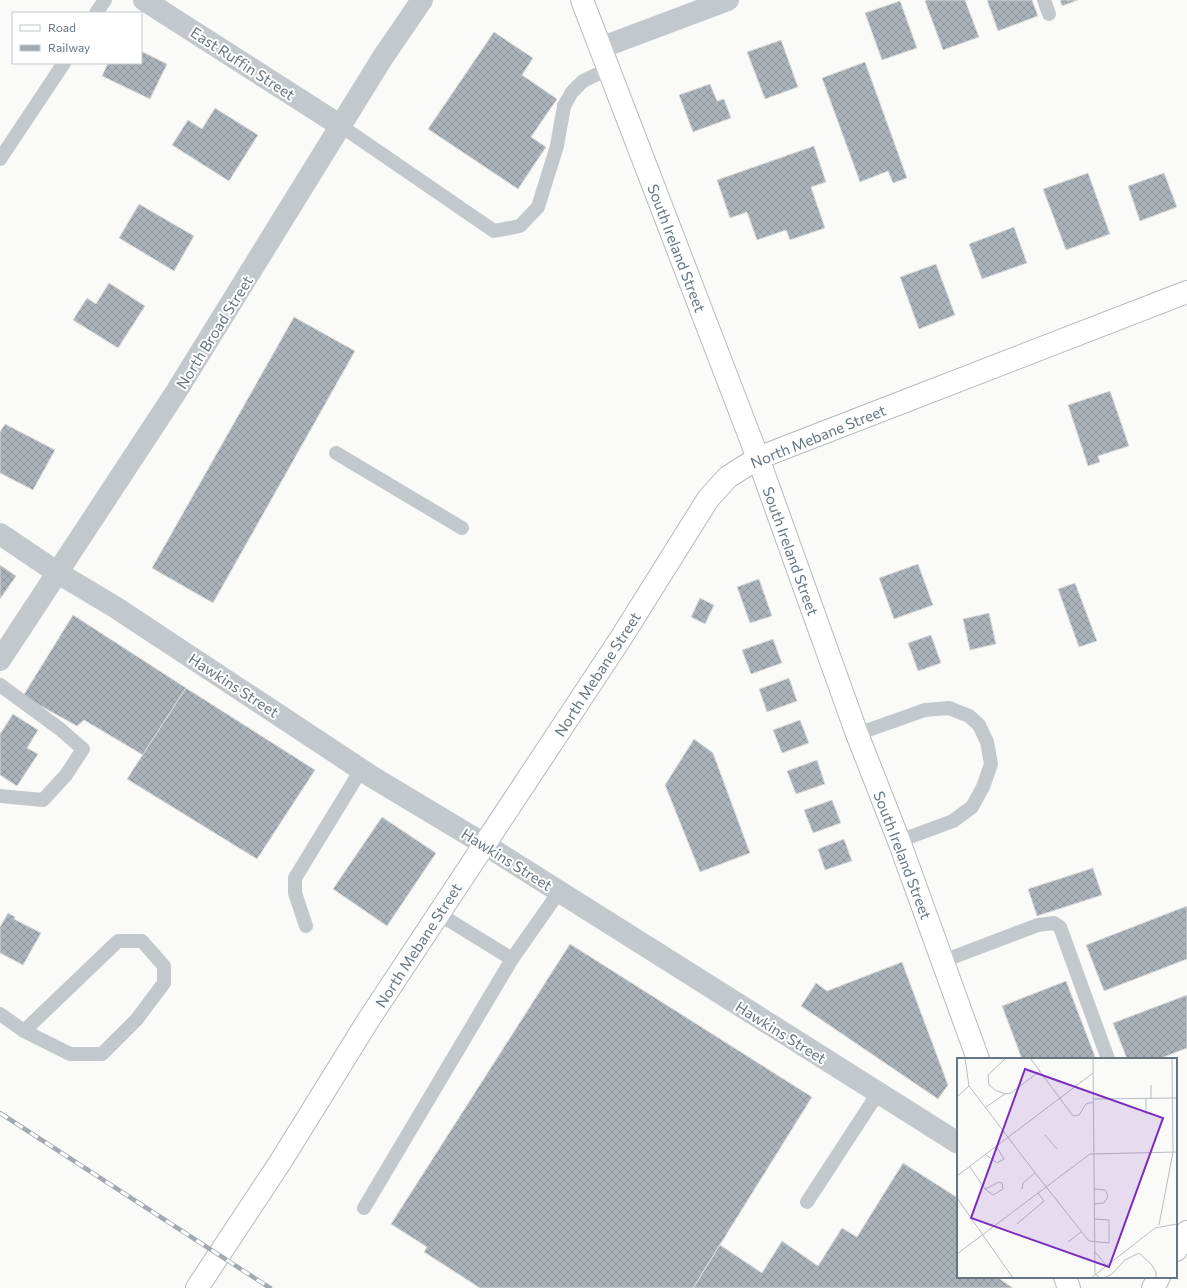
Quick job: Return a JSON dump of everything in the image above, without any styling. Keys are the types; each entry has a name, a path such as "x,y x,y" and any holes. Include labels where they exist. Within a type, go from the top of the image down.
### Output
{"street":[{"name":"East Ruffin Street","path":"144,0 341,126"},
{"name":"North Broad Street","path":"0,660 180,385 383,57 422,0"},
{"name":"South Ireland Street","path":"582,0 758,458 857,734 899,841 978,1058"},
{"path":"600,48 728,0"},
{"name":"North Mebane Street","path":"196,1288 281,1161 369,1020 484,844 621,638 708,499 728,477 758,458 1187,292"},
{"name":"Hawkins Street","path":"0,534 58,573 122,611 361,770 484,844 957,1142"},
{"path":"1177,1248 1187,1232"},
{"path":"1065,1278 1069,1288"},
{"path":"1153,1288 1158,1278"}],"lane":[{"path":"97,12 104,0"},
{"path":"1044,0 1049,14"},
{"path":"0,159 63,64"},
{"path":"341,126 494,231 520,226 538,207 553,161 564,106 572,92 583,81 608,69"},
{"path":"336,453 462,528"},
{"path":"0,685 60,729 83,749 66,775 43,800 0,796"},
{"path":"857,734 925,710 949,708 969,716 979,725 987,742 991,764 983,787 972,807 953,821 899,841"},
{"path":"306,926 295,893 295,878 361,770"},
{"path":"364,1208 512,959 559,892"},
{"path":"439,914 512,959"},
{"path":"943,961 1038,924 1054,923 1060,927 1108,1058"},
{"path":"0,1014 24,1031 70,1054 102,1054 137,1019 164,984 164,966 142,941 118,941 24,1031"},
{"path":"807,1202 878,1093"}],"building":[{"path":"965,0 979,37 943,50 925,1"},
{"path":"987,0 1032,0 1038,16 998,31"},
{"path":"1060,0 1078,0 1062,6"},
{"path":"900,1 917,48 882,60 865,13"},
{"path":"494,32 533,58 522,75 557,99 531,137 546,147 518,189 428,129"},
{"path":"781,40 798,87 765,99 747,52"},
{"path":"142,52 167,64 150,99 102,76 108,64 142,64"},
{"path":"865,62 907,178 893,183 888,171 860,182 822,78"},
{"path":"710,84 717,101 724,99 731,118 693,132 679,95"},
{"path":"215,108 258,135 229,181 172,145 188,120 202,129"},
{"path":"814,146 826,182 811,187 825,228 790,240 786,230 757,240 747,212 730,218 717,180"},
{"path":"1088,173 1110,234 1066,250 1043,189"},
{"path":"1164,173 1177,207 1140,221 1128,186"},
{"path":"139,204 194,236 174,271 119,238"},
{"path":"1014,227 1027,263 982,279 969,244"},
{"path":"936,264 955,315 919,329 900,277"},
{"path":"109,283 145,306 118,348 73,320 87,298 96,304"},
{"path":"294,317 355,351 213,603 152,568"},
{"path":"1110,391 1129,446 1098,456 1100,462 1088,466 1068,405"},
{"path":"5,424 55,450 33,490 0,473 0,432"},
{"path":"918,564 933,605 894,619 879,578"},
{"path":"0,565 16,576 0,599"},
{"path":"759,579 772,616 750,623 737,587"},
{"path":"1075,583 1097,641 1079,647 1058,589"},
{"path":"700,598 714,605 705,624 691,617"},
{"path":"989,613 996,644 970,650 963,619"},
{"path":"73,615 186,688 143,755 84,720 77,726 23,696"},
{"path":"931,635 941,663 918,671 908,643"},
{"path":"773,639 782,663 751,674 742,650"},
{"path":"789,678 797,701 767,712 759,689"},
{"path":"186,688 315,770 257,859 127,779"},
{"path":"13,714 38,730 27,748 38,754 17,786 0,775 0,734"},
{"path":"800,720 809,743 782,753 773,730"},
{"path":"694,739 713,753 750,853 700,872 665,785"},
{"path":"817,760 825,784 796,794 787,771"},
{"path":"832,800 841,823 813,833 804,810"},
{"path":"382,817 436,853 387,926 333,889"},
{"path":"844,839 852,861 825,870 818,849"},
{"path":"1093,868 1102,895 1037,916 1028,889"},
{"path":"1187,906 1187,959 1104,991 1086,945"},
{"path":"8,913 15,917 14,919 41,933 23,965 0,953 0,927"},
{"path":"570,944 812,1097 693,1288 480,1288 424,1252 427,1247 391,1224"},
{"path":"902,962 948,1085 938,1099 801,1006 816,983 827,991"},
{"path":"1066,981 1096,1058 1022,1058 1002,1006"},
{"path":"1187,995 1187,1048 1162,1058 1127,1058 1113,1023"},
{"path":"903,1163 957,1197 957,1278 998,1278 1013,1288 693,1288 720,1245 762,1273 782,1241 818,1266 842,1228 857,1237"}],"railway":[{"path":"0,1113 270,1288"}]}
